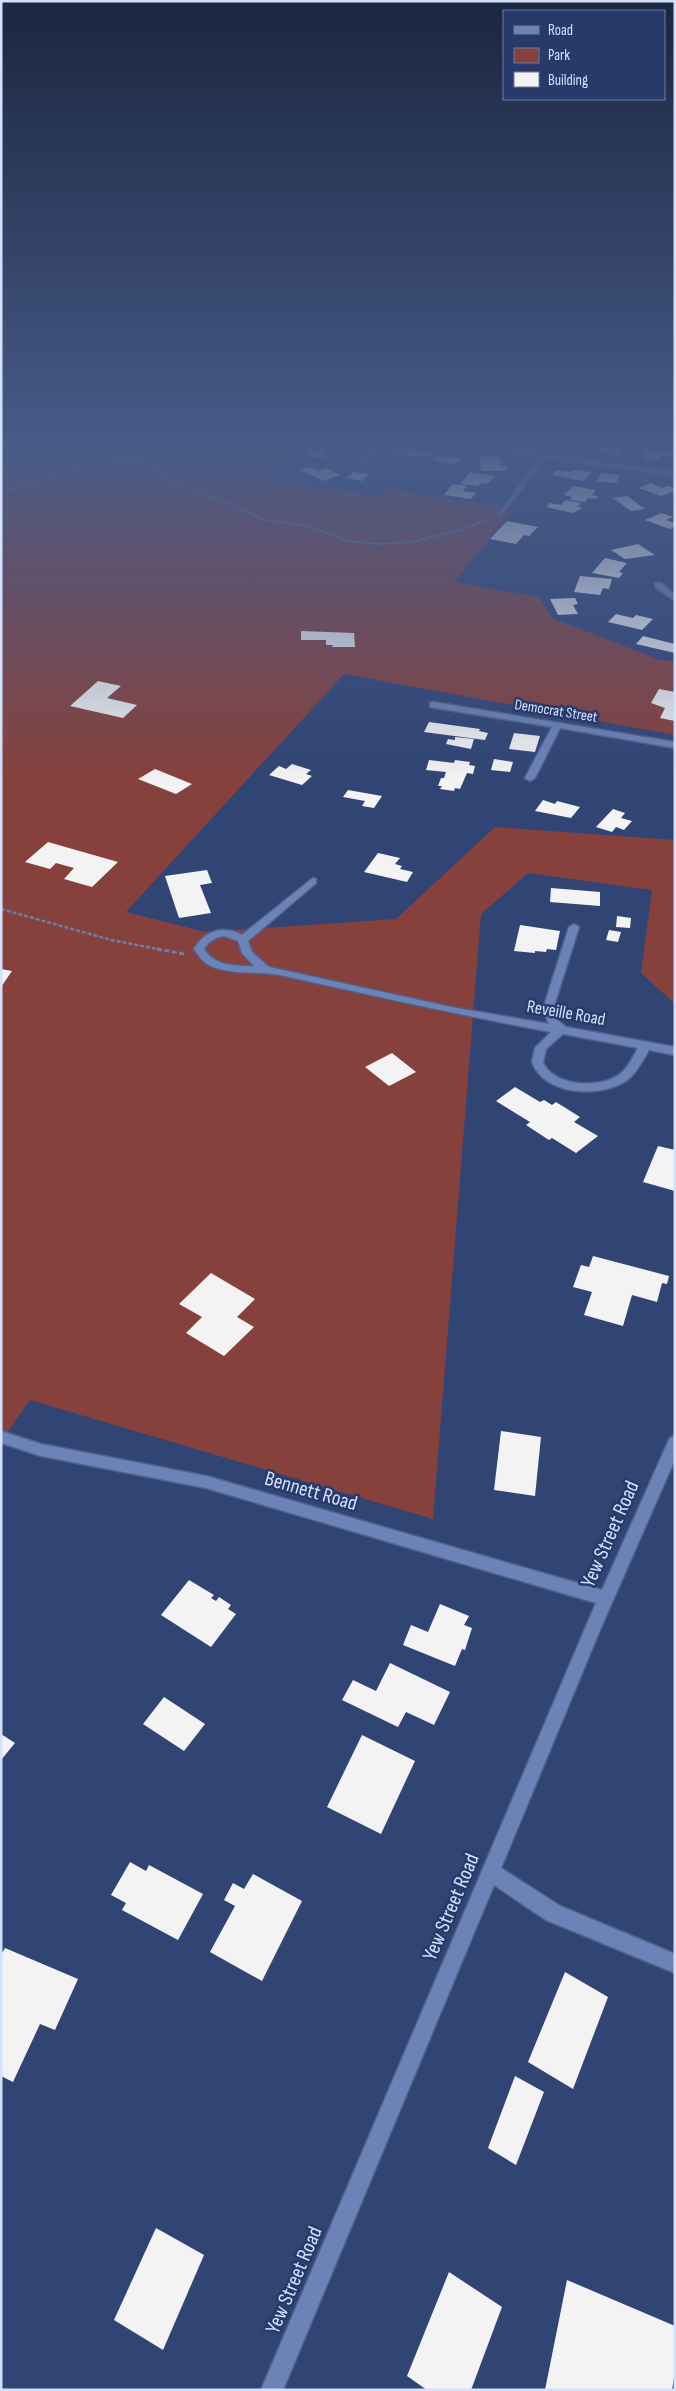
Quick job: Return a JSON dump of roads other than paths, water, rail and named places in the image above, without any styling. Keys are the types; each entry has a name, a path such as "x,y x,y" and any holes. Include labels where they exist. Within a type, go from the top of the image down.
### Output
{"street":[{"path":"658,585 675,599"},
{"name":"Democrat Street","path":"433,705 675,745"},
{"path":"530,778 557,725"},
{"path":"265,970 250,957 243,947 243,940 313,881"},
{"path":"574,927 548,1009 552,1021 562,1030 551,1036 539,1047 537,1058 542,1072 558,1084 581,1086 605,1084 624,1077 646,1044"},
{"name":"Reveille Road","path":"243,940 226,932 213,933 203,940 199,949 202,956 211,964 265,970 451,1010 646,1044 675,1051"},
{"name":"Bennett Road","path":"1,1437 41,1450 206,1482 606,1599"},
{"name":"Yew Street Road","path":"272,2390 606,1599 675,1442"},
{"path":"490,1872 553,1913 675,1964"}]}
